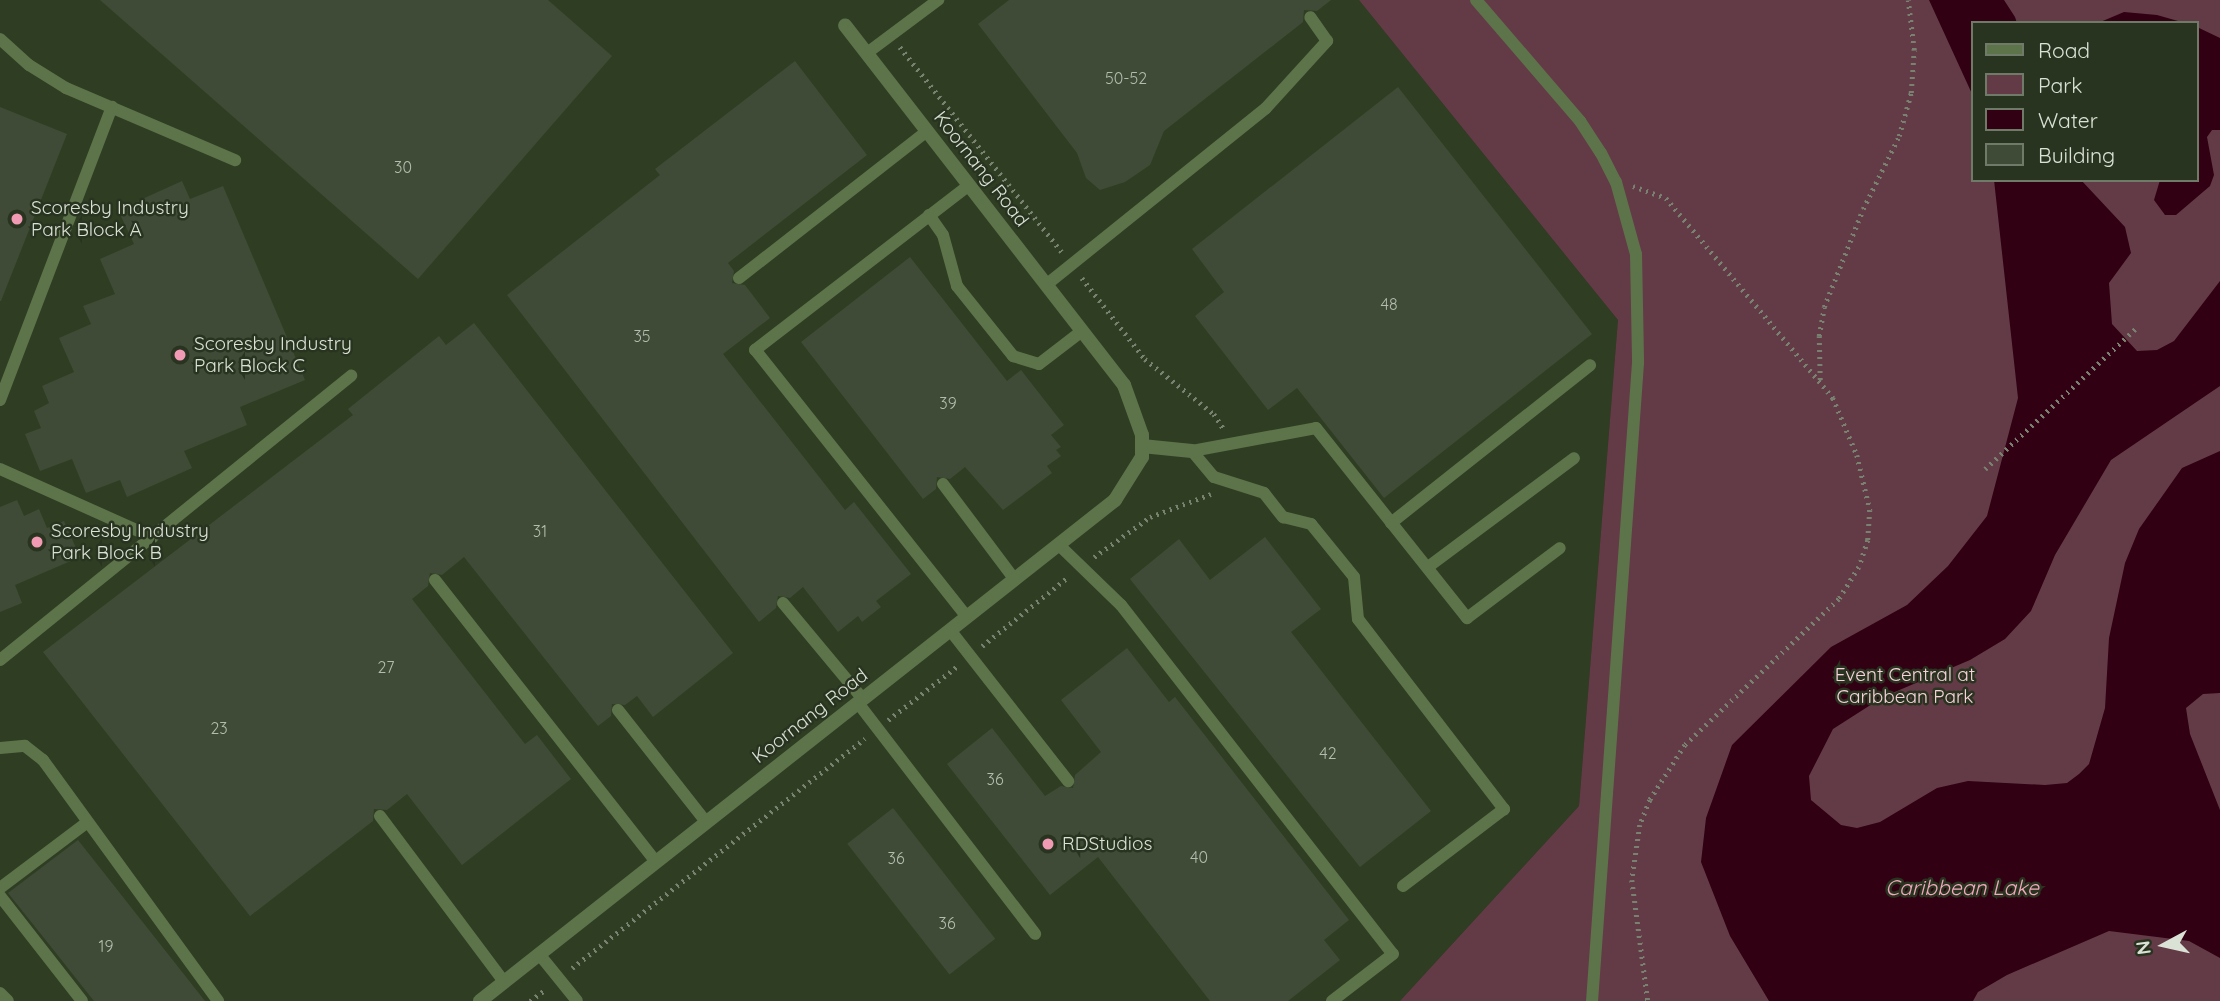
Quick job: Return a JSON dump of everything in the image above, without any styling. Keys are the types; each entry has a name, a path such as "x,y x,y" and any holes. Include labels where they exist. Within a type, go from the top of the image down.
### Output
{"street":[{"name":"Koornang Road","path":"487,999 539,954 1115,500 1132,478 1142,446 1139,422 1124,385 845,25"},
{"path":"1142,446 1192,451"}],"lane":[{"path":"867,53 938,0"},
{"path":"1476,0 1580,121 1616,182 1636,254 1641,326 1592,1001"},
{"path":"1046,285 1266,108 1327,41 1310,17"},
{"path":"0,39 44,75 235,160"},
{"path":"0,400 112,107"},
{"path":"739,278 927,131"},
{"path":"967,617 755,350 968,185"},
{"path":"929,215 943,235 957,286 1013,356 1039,364 1082,331"},
{"path":"1391,523 1590,365"},
{"path":"0,660 351,376"},
{"path":"1402,886 1504,809 1358,619 1354,577 1311,524 1283,517 1264,493 1214,477 1192,451 1316,428 1467,618 1560,548"},
{"path":"1428,567 1574,458"},
{"path":"0,469 152,537"},
{"path":"943,484 1015,580"},
{"path":"1059,545 1121,605 1393,954 1332,1001"},
{"path":"435,580 656,862"},
{"path":"783,603 1035,934"},
{"path":"950,630 1068,781"},
{"path":"618,710 706,822"},
{"path":"0,748 25,746 34,751 85,824 218,1001"},
{"path":"380,816 504,982"},
{"path":"0,888 85,824"},
{"path":"0,896 82,1001"},
{"path":"539,954 577,1001"},
{"path":"0,993 8,1001"}],"path":[{"path":"1820,381 1819,335 1824,307 1863,208 1899,136 1910,93 1914,50 1908,0"},
{"path":"890,35 1157,372 1220,419 1228,444"},
{"path":"1616,182 1666,198 1820,381 1833,398 1857,455 1870,510 1868,540 1858,568 1839,598 1685,745 1650,800 1640,825 1632,880 1648,1001"},
{"path":"1985,469 2136,328"},
{"path":"530,1001 1081,567 1150,517 1203,500 1222,479"}],"shaded area":[{"path":"0,0 1359,0 1618,320 1579,806 1400,1001 0,1001"}],"green space":[{"name":"Event Central at Caribbean Park","path":"1359,0 2220,0 2220,1001 1400,1001 1579,806 1618,320"}],"water":[{"path":"1929,0 2004,0 2015,17 2016,21 1972,21 1972,94"},
{"path":"2124,12 2157,15 2178,21 2103,21"},
{"path":"2199,28 2220,38 2220,130 2212,130 2207,137 2214,175 2210,186 2176,215 2165,215 2154,200 2159,182 2199,182"},
{"name":"Caribbean Lake","path":"1994,182 2083,182 2125,227 2131,253 2109,283 2112,324 2137,351 2157,350 2174,341 2220,281 2220,386 2111,460 2055,555 2031,611 2005,639 1970,660 1883,697 1833,729 1809,776 1811,800 1841,825 1857,828 1880,822 1937,788 1968,781 2045,785 2067,783 2079,774 2089,764 2105,708 2109,638 2125,563 2139,529 2182,468 2220,451 2220,693 2203,694 2186,708 2190,734 2220,810 2220,958 2189,941 2109,931 2007,975 1978,992 1973,1001 1769,1001 1730,936 1701,862 1706,818 1732,745 1831,647 1907,605 1948,566 1987,516 2018,398"}],"building":[{"path":"100,0 548,0 612,56 418,279"},
{"path":"1009,0 1331,0 1317,11 1304,10 1303,22 1164,131 1150,165 1125,182 1100,190 1086,178 1077,153 978,24"},
{"path":"795,61 867,155 728,263 734,271 732,283 745,285 770,318 723,354 845,510 854,502 911,574 876,601 881,607 862,622 858,616 838,632 803,587 790,598 778,596 776,608 759,622 507,295 660,175 655,169"},
{"path":"1398,87 1592,334 1384,498 1297,388 1268,410 1195,316 1224,292 1192,249"},
{"name":"Scoresby Industry Park Block A","path":"0,107 67,134 1,301 0,301"},
{"name":"Scoresby Industry Park Block C","path":"182,181 190,199 223,186 305,380 240,407 247,425 184,451 192,468 127,497 120,480 86,493 72,459 40,471 25,434 41,428 34,411 49,403 42,386 74,372 59,338 91,324 83,306 115,294 100,259 134,244 118,210"},
{"path":"910,257 1007,381 1021,370 1064,425 1051,435 1061,447 1056,450 1061,456 1047,466 1052,473 1003,510 965,467 950,479 937,477 936,489 923,499 801,342"},
{"path":"474,323 733,653 653,717 637,696 625,705 612,704 611,716 598,726 464,557 442,575 430,573 428,586 412,599 525,744 537,735 571,779 462,865 407,794 387,810 374,809 373,821 250,916 43,652 353,415 348,409 439,336 446,345"},
{"name":"Scoresby Industry Park Block B","path":"17,500 24,516 39,509 47,528 64,521 80,557 15,585 22,603 0,612 0,507"},
{"path":"1265,537 1321,609 1291,632 1431,811 1360,867 1130,579 1179,539 1210,580"},
{"path":"1127,648 1169,702 1175,697 1349,920 1324,940 1340,960 1288,1001 1210,1001 1098,857 1050,895 947,764 992,728 1045,796 1061,786 1073,788 1075,775 1101,752 1061,700"},
{"path":"893,808 995,939 949,975 847,844"},
{"path":"78,840 205,1001 94,1001 8,893"}],"place":[{"name":"Scoresby Industry Park Block A","path":"17,219"},
{"name":"Scoresby Industry Park Block C","path":"180,355"},
{"name":"Scoresby Industry Park Block B","path":"37,542"},
{"name":"RDStudios","path":"1048,844"}]}
